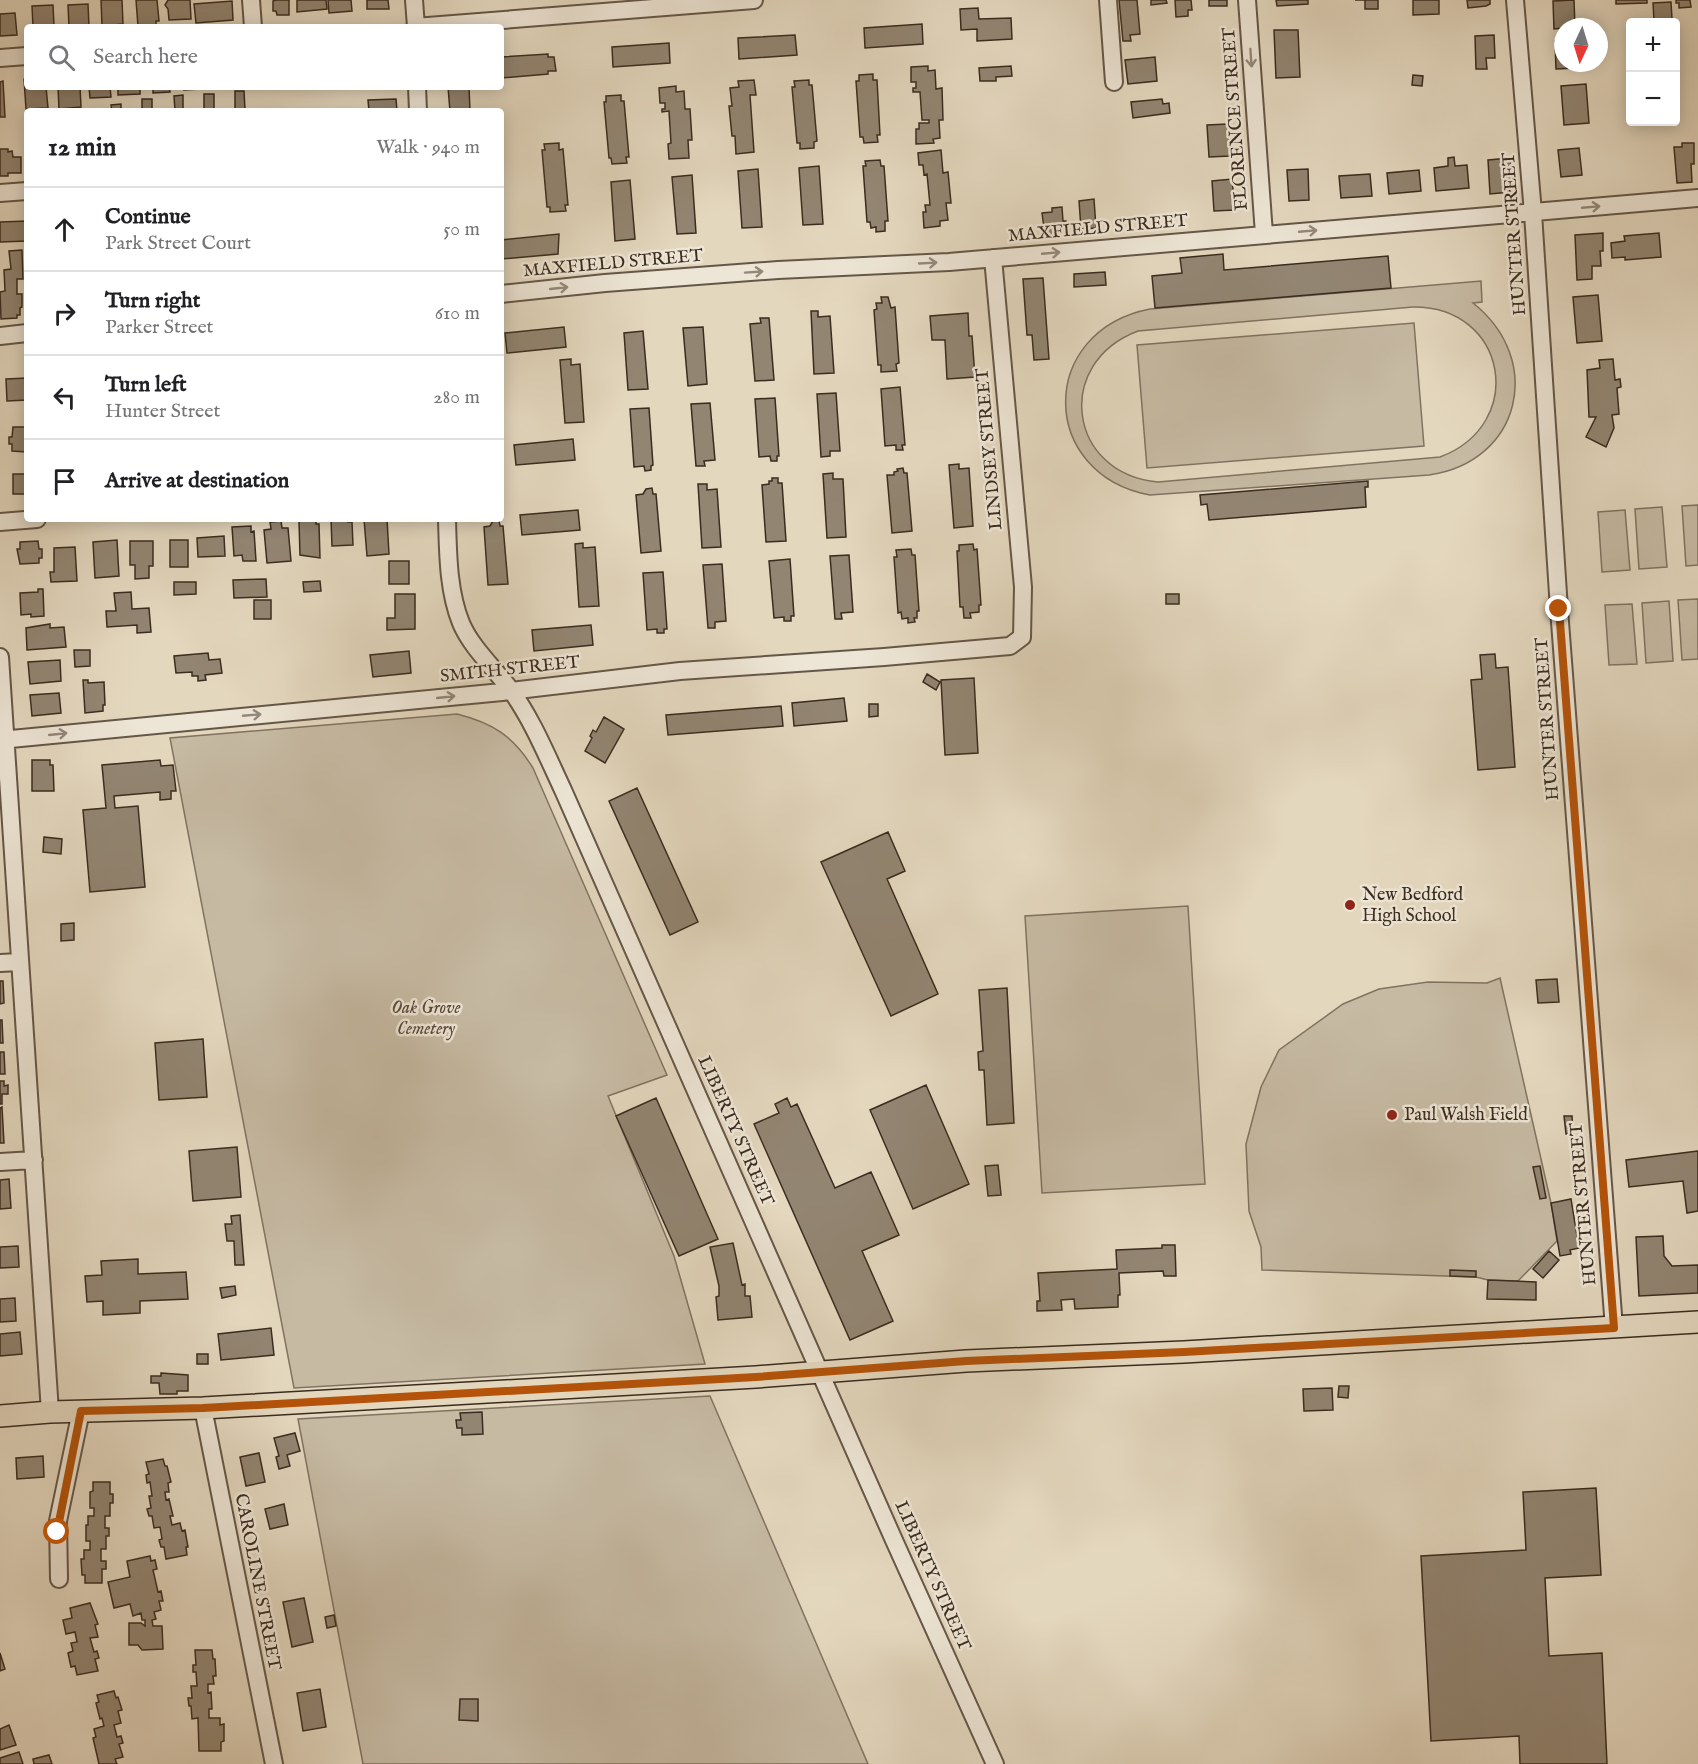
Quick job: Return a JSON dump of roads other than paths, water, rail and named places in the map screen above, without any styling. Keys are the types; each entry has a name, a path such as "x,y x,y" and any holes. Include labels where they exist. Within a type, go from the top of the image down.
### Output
{"main road":[{"path":"0,1416 50,1412 203,1408 756,1377 966,1361 1184,1352 1698,1322"}],"street":[{"path":"250,0 253,24"},
{"path":"414,0 416,24"},
{"path":"440,24 577,7 743,0"},
{"path":"1108,0 1114,82"},
{"name":"FLORENCE STREET","path":"1247,0 1264,234"},
{"name":"HUNTER STREET","path":"1515,0 1533,213 1561,632 1614,1328"},
{"path":"0,57 24,56"},
{"path":"417,90 418,108"},
{"path":"0,193 24,191"},
{"name":"MAXFIELD STREET","path":"504,294 605,283 755,272 993,258 1698,198"},
{"name":"LINDSEY STREET","path":"993,258 1023,587 1022,637"},
{"path":"0,336 24,333"},
{"path":"0,522 24,520"},
{"name":"LIBERTY STREET","path":"447,522 451,578 459,616 468,636 511,691 529,721 562,790 995,1764"},
{"name":"SMITH STREET","path":"3,739 511,691 680,671 1010,646 1022,637"},
{"path":"0,657 3,739 50,1412"},
{"path":"0,963 19,962"},
{"path":"0,1162 34,1160"},
{"name":"CAROLINE STREET","path":"203,1408 274,1764"},
{"path":"59,1579 58,1521 81,1411"}],"place":[{"name":"New Bedford High School","path":"1350,905"},
{"name":"Paul Walsh Field","path":"1392,1115"}],"park label":[{"name":"Oak Grove Cemetery","path":"426,1018"}]}
